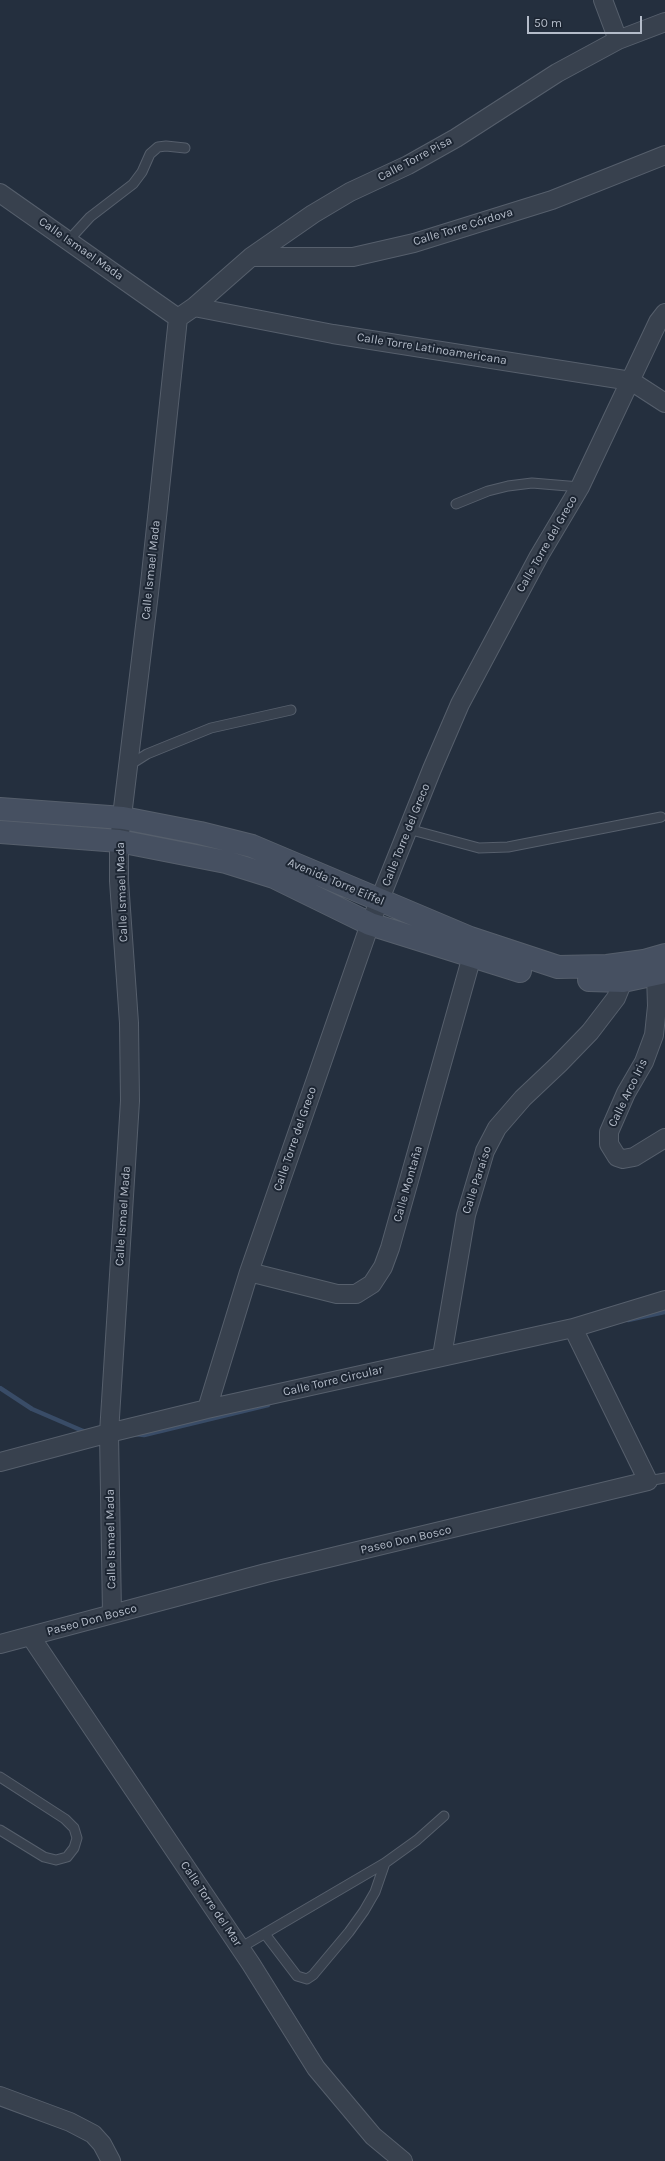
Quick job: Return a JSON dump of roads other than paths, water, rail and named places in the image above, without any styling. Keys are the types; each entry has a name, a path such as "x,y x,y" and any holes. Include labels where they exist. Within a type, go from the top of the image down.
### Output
{"street":[{"path":"603,0 618,40"},
{"name":"Calle Torre Pisa","path":"178,318 194,307 251,257 313,214 350,192 408,165 456,138 557,73 618,40 665,22"},
{"name":"Calle Torre Córdova","path":"251,257 353,257 414,243 552,200 665,155"},
{"name":"Calle Ismael Mada","path":"0,193 178,318 149,593 123,818 119,841 119,881 129,1023 130,1101 109,1433 112,1614"},
{"name":"Calle Torre Latinoamericana","path":"194,307 333,334 631,381 665,403"},
{"name":"Calle Torre del Greco","path":"207,1409 249,1272 370,924 460,704 539,556 580,488 658,322 665,313"},
{"name":"Avenida Torre Eiffel","path":"0,809 123,818 200,833 252,846 477,940 558,967 607,966 644,961 665,955"},
{"name":"Avenida Torre Eiffel","path":"0,832 119,841 226,862 274,877 370,924 550,979 623,980 660,973"},
{"name":"Calle Montaña","path":"249,1272 337,1294 356,1294 372,1284 383,1267 390,1248 472,956"},
{"name":"Calle Arco Iris","path":"660,973 654,1035 644,1062 626,1093 609,1132 609,1144 617,1157 623,1159 634,1157 665,1138"},
{"name":"Calle Paraíso","path":"442,1356 466,1215 485,1151 497,1128 522,1098 560,1064 590,1032 616,998 623,980"},
{"name":"Calle Torre Circular","path":"0,1462 207,1409 573,1328 665,1300"},
{"name":"Paseo Don Bosco","path":"0,1644 31,1637 266,1573 656,1480 573,1328"},
{"name":"Calle Torre del Mar","path":"31,1637 240,1948 316,2068 373,2136 403,2161"},
{"path":"0,2096 70,2122 93,2134 105,2148 111,2161"}],"lane":[{"path":"69,240 90,217 136,181 150,154 158,148 166,146 185,148"},
{"path":"456,504 488,491 514,485 532,483 580,488"},
{"path":"128,766 147,754 211,728 291,710"},
{"path":"408,829 479,848 508,847 661,817"},
{"path":"0,1778 65,1819 74,1828 77,1838 74,1848 67,1857 56,1860 44,1857 0,1830"},
{"path":"240,1948 385,1863 417,1840 444,1816"},
{"path":"265,1934 293,1973 301,1979 313,1975 349,1932 364,1911 375,1892 385,1863"}],"waterway":[{"path":"628,1320 665,1312"},
{"path":"0,1388 32,1409 88,1432"},
{"path":"135,1434 144,1435 268,1405"}]}
